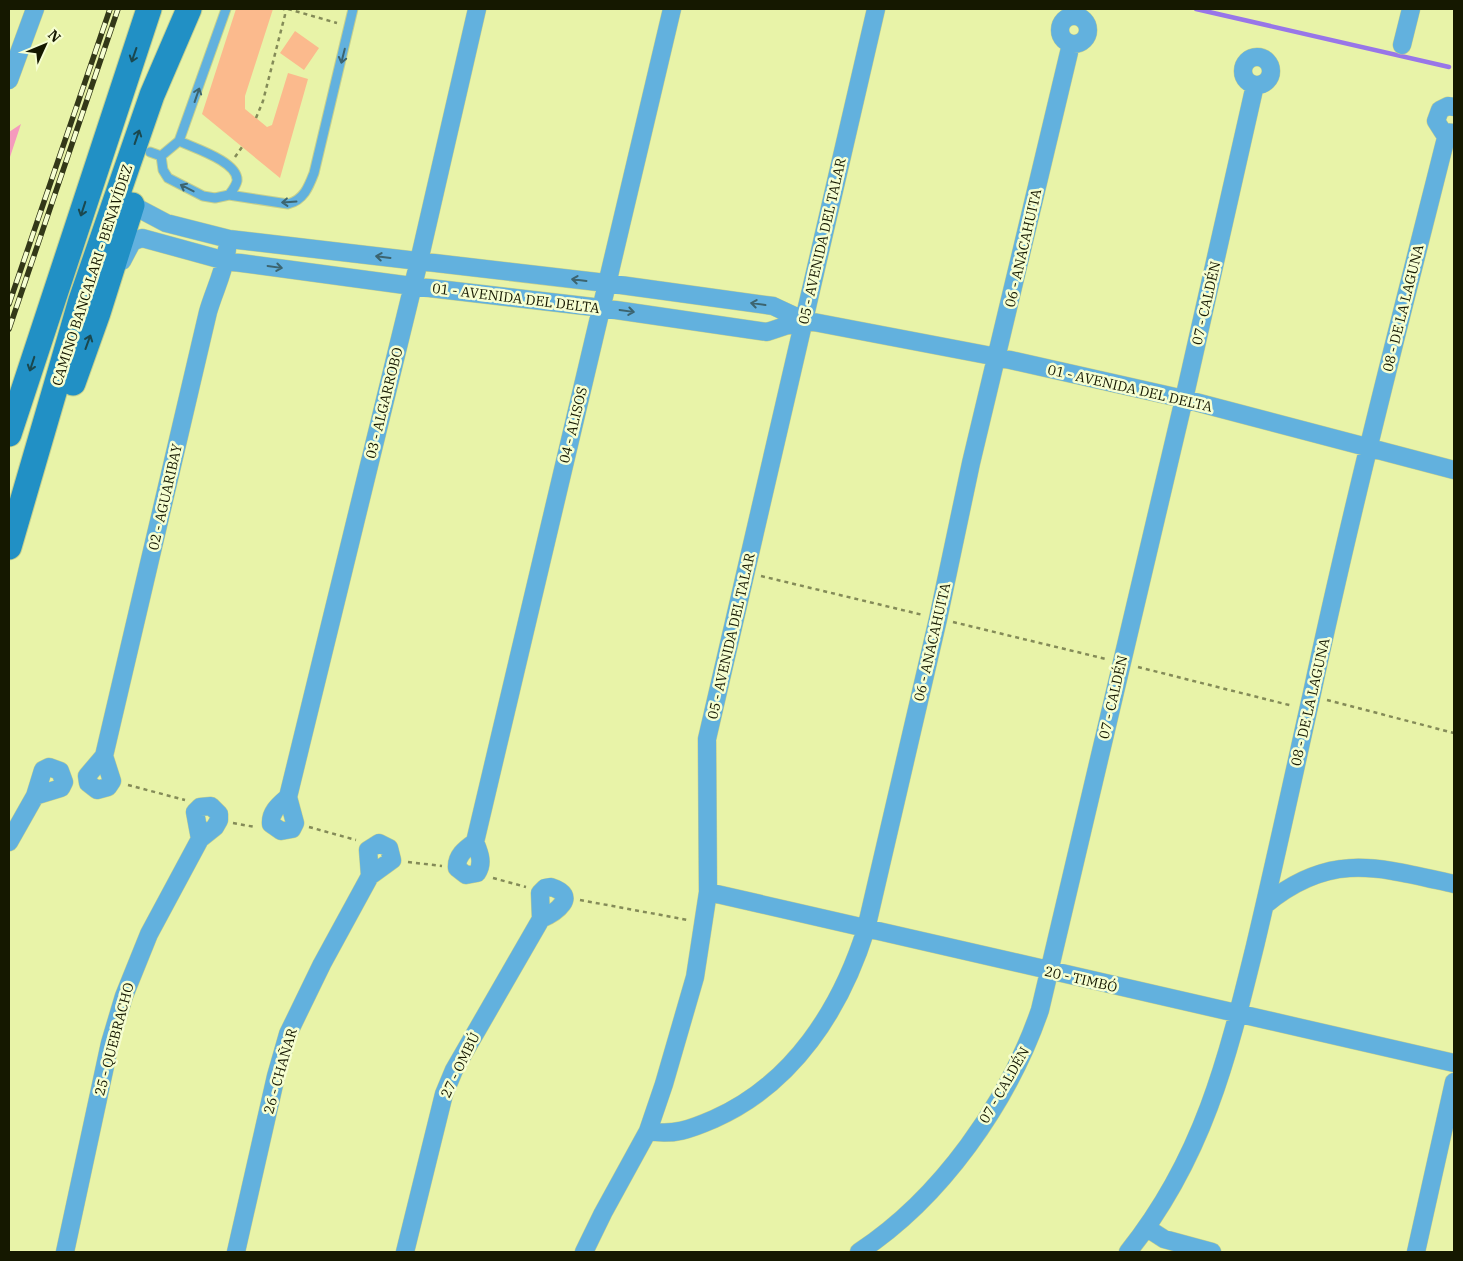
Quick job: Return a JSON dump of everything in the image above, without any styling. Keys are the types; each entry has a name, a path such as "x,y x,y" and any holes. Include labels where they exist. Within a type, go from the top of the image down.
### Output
{"main road":[{"path":"9,434 149,9"},
{"name":"CAMINO BANCALARI - BENAVÍDEZ","path":"9,547 81,300 149,102 189,9"},
{"path":"23,501 63,409 98,313 122,233 155,154 198,9"}],"street":[{"path":"9,80 35,9"},
{"name":"03 - ALGARROBO","path":"288,797 419,261 477,9"},
{"name":"04 - ALISOS","path":"475,842 536,577 602,308 606,283 672,9"},
{"name":"05 - AVENIDA DEL TALAR","path":"584,1252 648,1131 696,977 708,892 707,739 876,9"},
{"path":"1402,45 1411,9"},
{"name":"06 - ANACAHUITA","path":"648,1131 664,1134 696,1127 723,1115 755,1096 775,1081 815,1034 845,987 866,929 938,619 971,464 1071,44"},
{"name":"07 - CALDÉN","path":"859,1252 911,1210 969,1144 1018,1065 1040,1010 1184,400 1255,85"},
{"path":"1450,133 1437,126 1436,117 1444,107 1454,107"},
{"name":"08 - DE LA LAGUNA","path":"1128,1252 1147,1228 1186,1163 1227,1056 1265,906 1311,696 1369,447 1450,133"},
{"name":"01 - AVENIDA DEL DELTA","path":"133,203 166,223 228,239 606,283 773,306 803,320 997,357 1184,400 1454,470"},
{"name":"01 - AVENIDA DEL DELTA","path":"122,233 162,235 226,260"},
{"name":"01 - AVENIDA DEL DELTA","path":"98,313 128,247 136,239 142,238 226,260 412,286 602,308 767,332 803,320"},
{"name":"02 - AGUARIBAY","path":"104,756 208,312 226,260 228,239"},
{"path":"104,756 112,781 103,790 92,788 88,783 87,776 104,756"},
{"path":"9,842 35,796"},
{"path":"288,797 288,827 271,824 270,818 274,810 288,797"},
{"path":"200,839 195,812 205,805 216,808 219,820"},
{"name":"25 - QUEBRACHO","path":"64,1252 108,1052 124,996 149,934 200,839 215,827 219,820"},
{"path":"475,842 481,859 481,868 477,873 466,875 457,868 456,862 461,854 475,842"},
{"path":"372,845 384,845 392,853 392,860 370,876 367,858 368,850 372,845"},
{"path":"1265,906 1283,890 1303,878 1340,867 1380,868 1454,884"},
{"name":"26 - CHAÑAR","path":"236,1252 276,1076 288,1034 322,964 370,876"},
{"path":"551,887 562,892 564,897 563,904 558,910 541,919 539,901 542,891 551,887"},
{"name":"20 - TIMBÓ","path":"708,892 1050,972 1454,1063"},
{"name":"27 - OMBÚ","path":"405,1252 444,1094 463,1054 541,919"},
{"path":"1416,1252 1454,1082"},
{"path":"1147,1228 1172,1242 1212,1252"}],"lane":[{"path":"226,9 179,141 155,154 168,178 203,196 215,198 229,195 288,204 297,202 308,189 314,173 353,9"},
{"path":"179,141 230,164 236,173 237,182 229,195"}],"path":[{"path":"256,118 276,53 286,9 350,27"},
{"path":"302,13 303,9"},
{"path":"745,572 938,619"},
{"path":"1311,696 1454,733"},
{"path":"112,781 205,805"},
{"path":"219,820 288,827 372,845"},
{"path":"392,853 401,861 457,868"},
{"path":"477,873 542,891"},
{"path":"564,897 705,923"}],"shaded area":[{"path":"21,124 9,160 9,132"}],"building":[{"path":"236,9 273,9 245,96 245,109 267,127 272,125 288,73 308,79 280,178 202,114"},
{"path":"295,31 319,48 304,70 280,53"}],"waterway":[{"path":"1196,9 1449,67"}],"railway":[{"path":"9,304 110,9"},
{"path":"9,329 118,9"}]}
